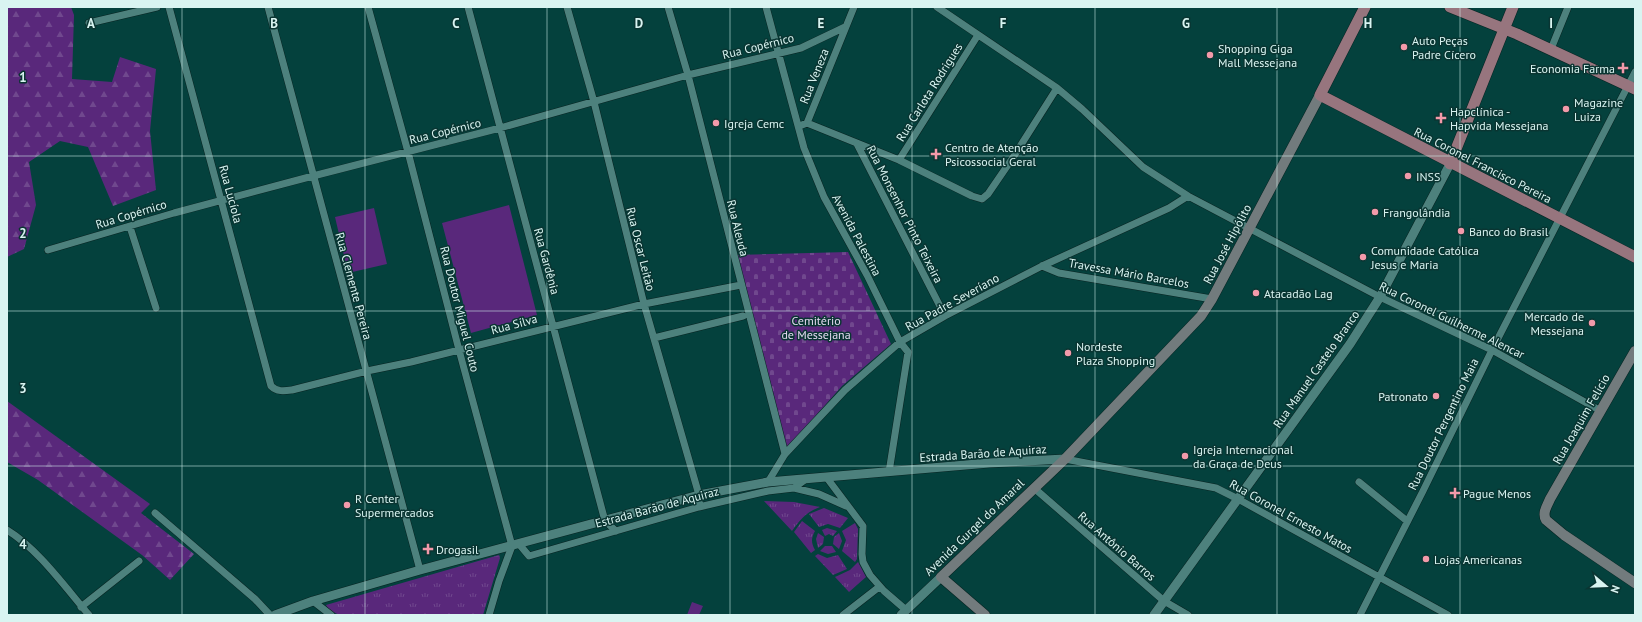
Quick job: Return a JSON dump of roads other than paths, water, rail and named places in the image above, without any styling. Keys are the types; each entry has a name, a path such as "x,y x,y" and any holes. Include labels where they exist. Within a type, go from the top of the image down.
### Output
{"main road":[{"name":"Rua José Hipólito","path":"1065,459 1201,316 1212,299 1250,228 1365,7"},
{"path":"1450,7 1504,28 1631,87"},
{"path":"1450,164 1513,7"},
{"name":"Rua Coronel Francisco Pereira","path":"1320,95 1450,164 1635,257"},
{"name":"Rua Joaquim Felício","path":"1635,351 1544,512 1546,520 1564,535 1635,583"},
{"name":"Avenida Gurgel do Amaral","path":"941,577 1065,459"},
{"path":"941,577 986,615"}],"street":[{"path":"90,22 157,7"},
{"name":"Rua Lucíola","path":"168,7 271,386"},
{"name":"Rua Clemente Pereira","path":"268,7 420,570"},
{"name":"Rua Doutor Miguel Couto","path":"368,7 408,152 459,350 516,545"},
{"name":"Rua Gardênia","path":"468,7 605,521"},
{"name":"Rua Oscar Leitão","path":"567,7 594,102 644,304 699,495 699,507"},
{"name":"Rua Aleuda","path":"668,7 688,75 785,454"},
{"name":"Avenida Palestina","path":"766,7 804,148 824,197 867,275 900,342 908,352 888,472"},
{"name":"Rua Veneza","path":"798,127 807,123 854,7"},
{"name":"Rua Coronel Guilherme Alencar","path":"937,7 1057,88 1082,109 1143,167 1188,196 1380,297 1492,350 1601,411"},
{"path":"1551,49 1568,7"},
{"name":"Rua Copérnico","path":"48,250 221,200 500,128 688,75 813,43 845,27"},
{"name":"Rua Carlota Rodrigues","path":"900,160 978,35"},
{"name":"Rua Doutor Pergentino Maia","path":"1360,615 1492,350 1631,87 1635,72"},
{"path":"807,123 900,160 980,199 985,198 988,194 1057,88"},
{"name":"Rua Monsenhor Pinto Teixeira","path":"857,144 945,316"},
{"name":"Rua Manuel Castelo Branco","path":"1154,615 1350,344 1380,297 1450,164"},
{"name":"Rua Padre Severíano","path":"768,482 785,454 845,390 900,342 945,316 1042,266 1169,208 1188,196"},
{"path":"130,227 156,308"},
{"name":"Travessa Mário Barcelos","path":"1042,266 1060,273 1212,299"},
{"name":"Rua Sílva","path":"271,386 281,391 292,390 644,304 741,284"},
{"path":"654,338 743,316"},
{"name":"Rua Coronel Ernesto Matos","path":"1065,459 1216,488 1448,615"},
{"name":"Estrada Barão de Aquiraz","path":"275,615 313,601 420,570 699,495 768,482 989,463 1065,459"},
{"path":"827,478 863,526 863,562 870,575 879,587 904,612"},
{"path":"794,488 806,479"},
{"path":"1360,482 1407,521"},
{"path":"747,496 752,485"},
{"path":"794,488 819,494 847,506"},
{"name":"Estrada Barão de Aquiraz","path":"516,545 529,556 699,507 768,491 794,488"},
{"name":"Rua Antônio Barros","path":"1034,488 1164,601 1188,615"},
{"path":"642,511 654,520"},
{"path":"155,513 250,595 270,615"},
{"path":"605,521 616,531"},
{"path":"7,530 20,538 51,571 88,615"},
{"path":"489,615 499,581 516,545"},
{"path":"81,607 139,561"},
{"name":"Avenida Gurgel do Amaral","path":"904,612 941,577"},
{"path":"843,615 879,587"},
{"path":"313,601 331,615"}],"place":[{"name":"Auto Peças Padre Cícero","path":"1404,47"},
{"name":"Shopping Giga Mall Messejana","path":"1210,55"},
{"name":"Economia Farma","path":"1623,68"},
{"name":"Magazine Luiza","path":"1566,109"},
{"name":"Hapclínica - Hapvida Messejana","path":"1441,118"},
{"name":"Igreja Cemc","path":"716,123"},
{"name":"Centro de Atenção Psicossocial Geral","path":"936,154"},
{"name":"INSS","path":"1408,176"},
{"name":"Frangolândia","path":"1375,212"},
{"name":"Banco do Brasil","path":"1461,231"},
{"name":"Comunidade Católica Jesus e Maria","path":"1363,257"},
{"name":"Atacadão Lag","path":"1256,293"},
{"name":"Mercado de Messejana","path":"1592,323"},
{"name":"Nordeste Plaza Shopping","path":"1068,353"},
{"name":"Patronato","path":"1436,396"},
{"name":"Igreja Internacional da Graça de Deus","path":"1185,456"},
{"name":"Pague Menos","path":"1455,493"},
{"name":"R Center Supermercados","path":"347,505"},
{"name":"Drogasil","path":"428,549"},
{"name":"Lojas Americanas","path":"1426,559"}],"park label":[{"name":"Cemitério de Messejana","path":"816,327"}]}
